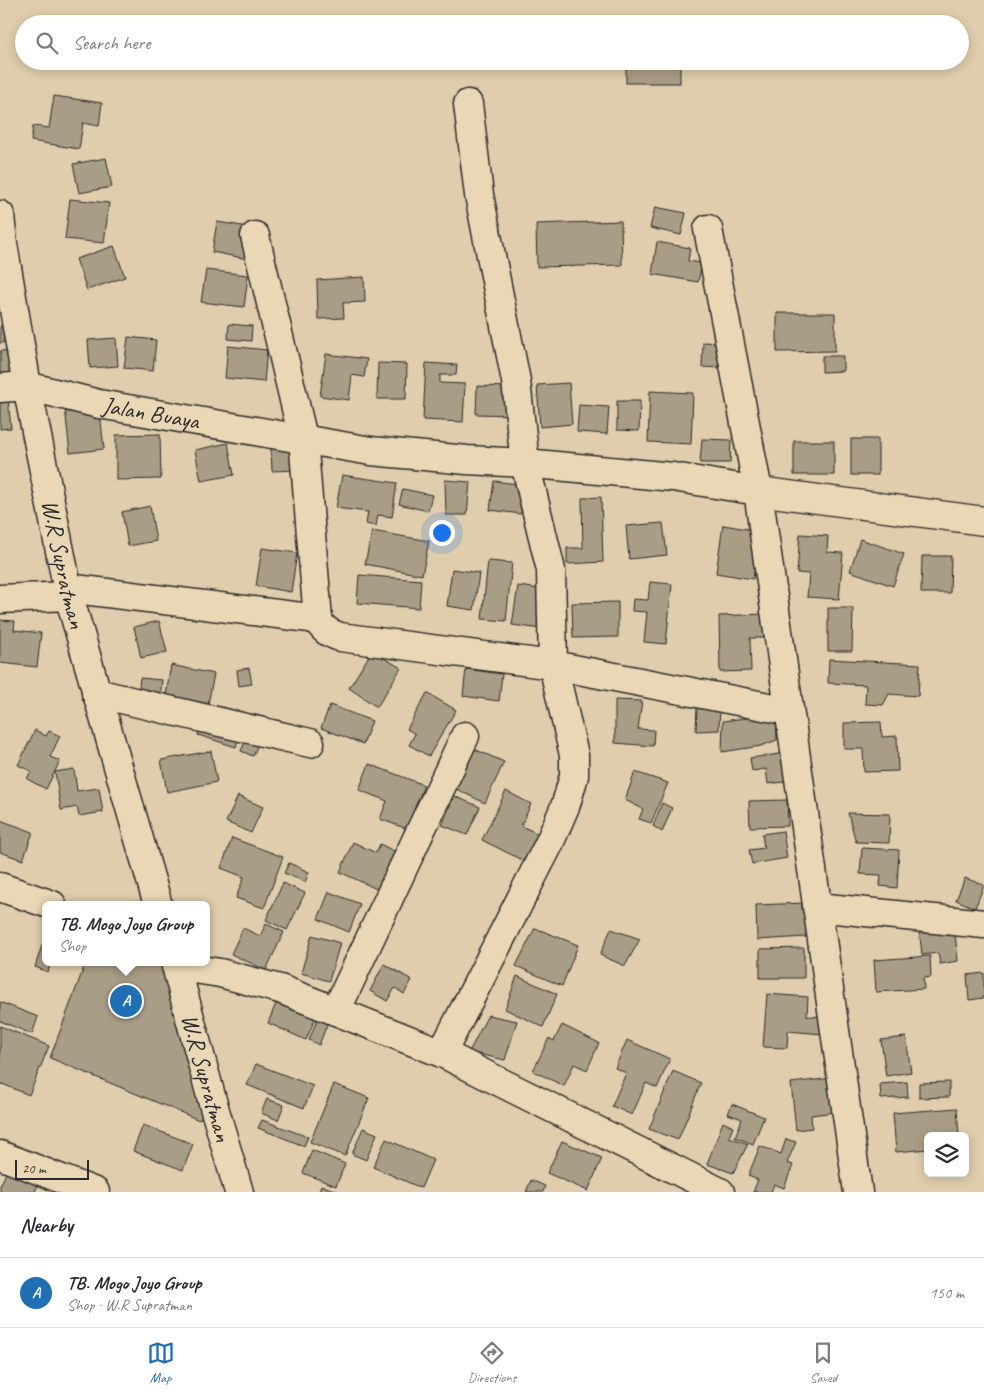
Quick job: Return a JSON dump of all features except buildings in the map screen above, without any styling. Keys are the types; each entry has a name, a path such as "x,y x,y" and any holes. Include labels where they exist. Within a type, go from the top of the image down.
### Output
{"street":[{"path":"442,1053 549,844 566,804 574,776 574,755 553,665 551,570 525,463 516,381 479,195 468,104"},
{"name":"W.R Supratman","path":"0,215 27,386 68,592 157,901"},
{"path":"708,229 758,491 858,1192"},
{"path":"255,236 303,438 318,619 321,628 328,633 340,637 553,665 789,711"},
{"name":"Jalan Buaya","path":"0,388 27,386 99,404 371,450 673,478 984,521"},
{"path":"0,599 68,592 318,619"},
{"path":"96,693 310,743"},
{"path":"336,1011 465,736"},
{"path":"0,888 42,902"},
{"path":"817,907 984,924"},
{"name":"W.R Supratman","path":"176,966 239,1192"},
{"path":"185,966 280,989 442,1053 720,1192"},
{"path":"0,1155 95,1192"}],"place":[{"name":"TB. Mogo Joyo Group","path":"126,1001"}]}
